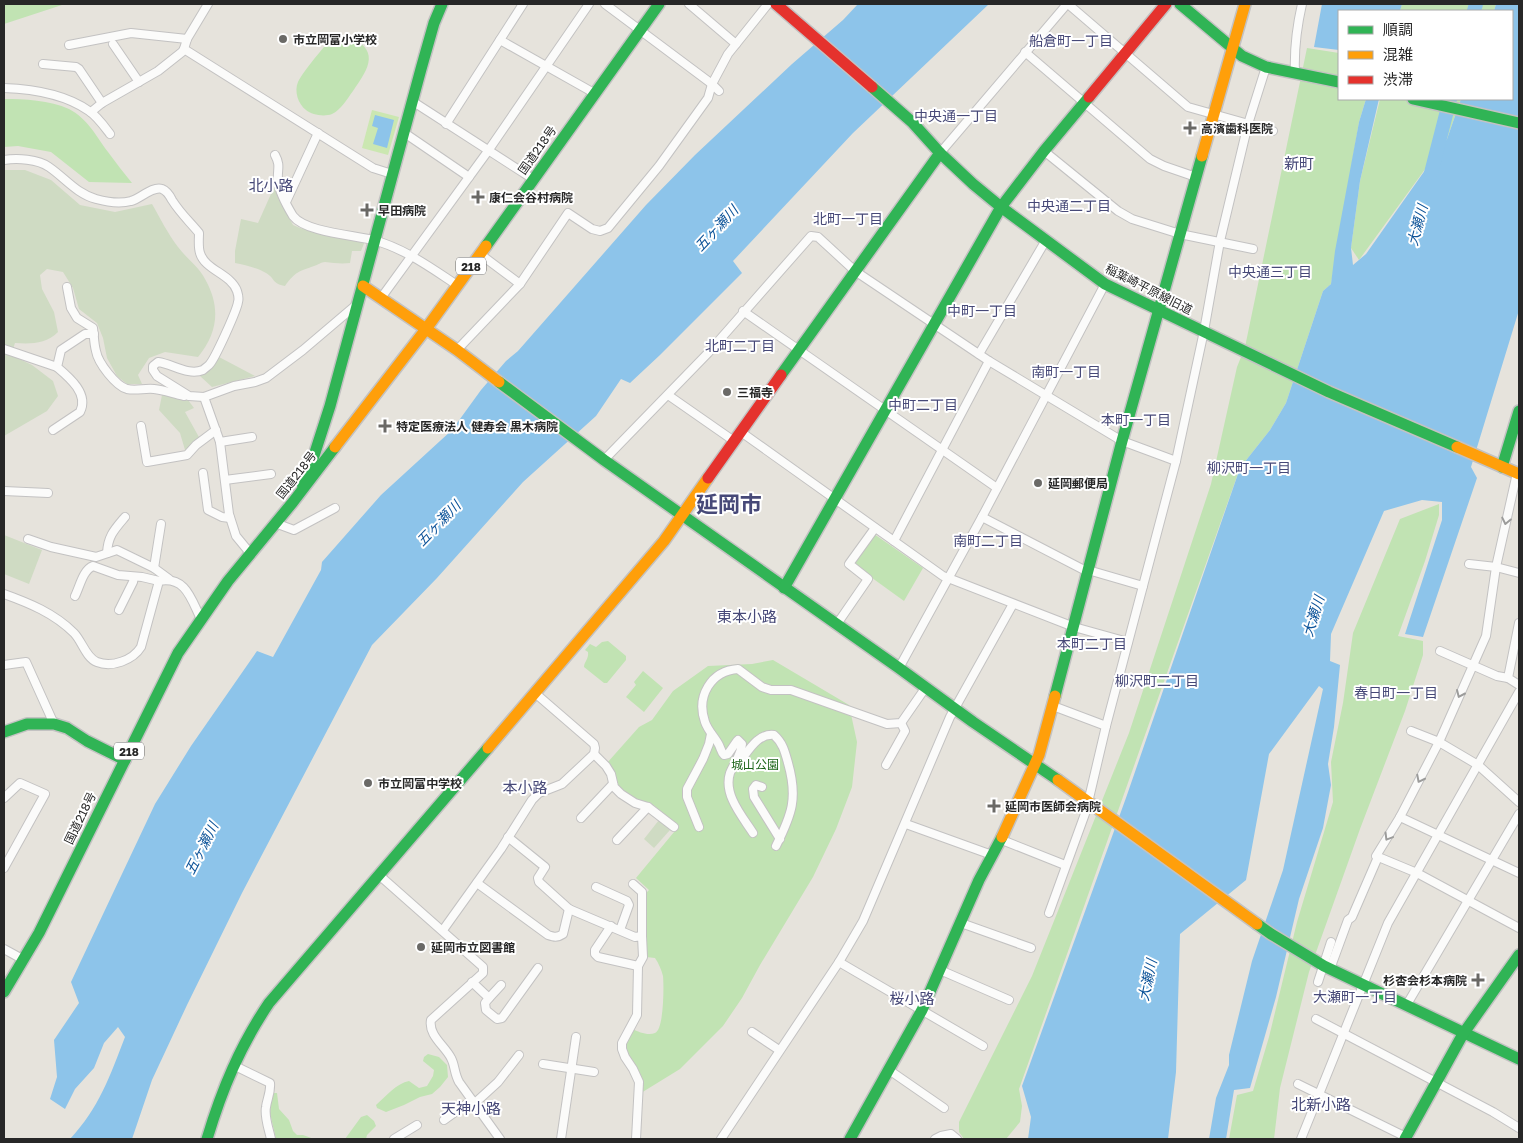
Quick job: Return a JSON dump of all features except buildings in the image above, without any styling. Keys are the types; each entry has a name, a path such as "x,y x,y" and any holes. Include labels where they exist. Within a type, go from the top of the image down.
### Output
{"main road":[{"path":"293,502 312,465 356,305 363,286 403,132 434,23 442,4"},
{"name":"国道218号","path":"4,992 39,933 178,653 228,581 330,455 426,329 659,4"},
{"name":"稲葉崎平原線旧道","path":"776,4 912,122 940,153 1001,207 1105,284 1328,392 1518,474"},
{"path":"784,588 933,323 1001,207 1044,151 1166,4"},
{"path":"1180,4 1242,56 1266,66 1338,82"},
{"path":"850,1139 922,1010 979,880 1002,840 1039,755 1122,441 1245,4"},
{"path":"1417,100 1519,123"},
{"path":"207,1139 224,1086 233,1065 251,1030 269,1003 536,693 683,516 798,349 940,153"},
{"path":"363,286 457,350 588,449 1035,764 1271,934 1324,967 1519,1059"},
{"path":"1502,467 1519,411"},
{"path":"4,732 27,724 54,724 66,728 125,760"},
{"path":"1407,1139 1463,1034 1519,955"}],"street":[{"path":"91,112 102,103 158,70 182,52 187,39 208,4"},
{"path":"446,124 524,4"},
{"path":"381,298 488,151 589,4"},
{"path":"605,4 719,91"},
{"path":"689,4 736,44"},
{"path":"457,350 520,284 568,213 592,229 600,231 608,228 659,166 708,98 712,84 728,54 768,4"},
{"path":"940,153 1067,4 1188,107 1273,131"},
{"path":"1297,73 1297,31 1302,4"},
{"path":"69,45 131,33 187,39"},
{"path":"500,40 594,93"},
{"path":"113,44 139,82"},
{"path":"184,48 373,168 392,174"},
{"path":"1025,52 1150,159 1164,166 1196,176"},
{"path":"43,64 76,67 102,103"},
{"path":"1049,913 1083,818 1091,805 1106,726 1176,461 1204,331 1220,242 1248,124 1266,66"},
{"path":"4,88 22,89 65,98 91,112 110,134"},
{"path":"412,102 533,180"},
{"path":"403,132 469,177"},
{"path":"286,202 318,133"},
{"path":"1044,151 1118,211 1132,219 1180,234 1253,249"},
{"path":"275,155 279,168 278,183 286,202 298,221 322,230 375,240 411,255 457,285"},
{"path":"4,160 38,162 48,166 84,195 97,199 121,203 132,201 160,188 168,194 182,215 199,233 199,250 201,255 207,263 234,285 238,293 238,303 209,366 202,370 189,372 166,363 158,362 153,366 153,370 158,376 189,396"},
{"path":"604,460 708,353 811,236 818,237 855,271 989,361 1122,441 1176,461"},
{"path":"979,354 1046,240"},
{"path":"480,254 520,284"},
{"path":"899,668 982,517 1105,284"},
{"path":"67,287 71,308 77,318 93,328 96,353 100,363 119,385 126,389 157,389 189,396 204,396 218,390 266,378 303,350 356,305"},
{"path":"743,311 997,488"},
{"path":"57,367 63,348 85,334 94,334"},
{"path":"4,349 57,367 77,386 83,401 80,412 53,430"},
{"path":"894,541 989,361"},
{"path":"668,395 734,442"},
{"path":"204,396 220,442 230,518 236,536 250,553"},
{"path":"141,426 147,462 187,455 196,445 216,430"},
{"path":"741,432 944,576 1074,627 1128,642"},
{"path":"220,442 252,437"},
{"path":"320,437 330,455"},
{"path":"202,473 208,510 222,517 230,518"},
{"path":"224,480 271,474"},
{"path":"1318,982 1348,920 1352,917 1378,857 1376,856 1400,817 1439,742 1486,636 1496,567 1518,474"},
{"path":"4,491 48,494"},
{"path":"275,523 294,530 335,508"},
{"path":"107,554 108,542 125,516"},
{"path":"982,517 1088,571 1143,586"},
{"path":"154,568 162,524"},
{"path":"837,624 868,579 849,564 875,528"},
{"path":"28,539 51,547 96,557 117,550 154,568 186,588 200,620"},
{"path":"1469,564 1496,567 1519,573"},
{"path":"76,596 86,571 93,566 118,575 159,581 169,579"},
{"path":"119,610 134,577"},
{"path":"4,594 46,612 75,634 89,656 96,662 105,664 130,658 137,654 141,647 159,581"},
{"path":"721,1139 839,962 863,921 955,709 1014,604"},
{"path":"1508,678 1519,623"},
{"path":"1440,651 1497,676 1508,678 1519,685"},
{"path":"4,665 26,662 54,724"},
{"path":"752,833 729,792 729,779 733,766 742,750 742,744 738,740 728,754 724,755 705,723 702,710 704,689 714,678 730,669 738,668 762,687 771,690 791,690 887,724 902,724"},
{"path":"886,765 904,731 902,724 926,687"},
{"path":"1301,1139 1388,923 1519,692"},
{"path":"443,930 477,883 532,800 539,793 562,784 594,754 594,744 536,693"},
{"path":"1053,706 1106,726"},
{"path":"1411,731 1439,742 1478,765 1519,802"},
{"path":"699,827 687,797 687,789 710,744 711,734"},
{"path":"729,779 757,740 766,735 772,735 780,740 789,764 794,790 791,815 778,843 754,798 753,789 756,786 762,787"},
{"path":"594,754 606,766 611,774 614,787 621,794 630,800 648,806 674,827"},
{"path":"4,798 20,783 45,794 4,868"},
{"path":"581,818 613,784"},
{"path":"617,840 648,806"},
{"path":"1406,1006 1519,814"},
{"path":"1400,817 1519,873"},
{"path":"906,824 992,855"},
{"path":"508,837 545,867 538,878 539,882 570,908 635,936 642,936"},
{"path":"1002,840 1065,865"},
{"path":"1378,857 1417,873 1519,928"},
{"path":"379,875 483,967 483,973 431,1020 430,1026 436,1038 452,1059 454,1074 500,1139"},
{"path":"477,883 548,935 554,937 563,934 570,908"},
{"path":"633,884 642,892 643,957 638,966 637,1015 622,1043 622,1049 639,1082 636,1139"},
{"path":"596,887 628,901 630,905 620,930"},
{"path":"961,923 1031,948"},
{"path":"611,926 594,950 595,954 598,957 638,966"},
{"path":"1324,967 1331,942"},
{"path":"4,949 24,960"},
{"path":"839,962 983,1046"},
{"path":"501,985 485,1003 486,1010 497,1019 502,1018 538,968"},
{"path":"940,970 1009,1000"},
{"path":"472,982 489,998"},
{"path":"1316,1019 1493,1112 1519,1128"},
{"path":"752,1032 779,1050"},
{"path":"561,1139 576,1037"},
{"path":"444,1120 474,1102 498,1082 520,1055"},
{"path":"543,1064 594,1072"},
{"path":"233,1065 270,1083 266,1107 270,1139"},
{"path":"889,1070 944,1108"},
{"path":"1298,1084 1407,1139"},
{"path":"394,1139 417,1125"},
{"path":"406,1132 413,1139"},
{"path":"935,1139 951,1134 958,1139"}],"green space":[{"path":"4,4 65,4 4,24"},
{"path":"1402,4 1496,4 1494,10 1400,10"},
{"path":"345,35 364,46 368,53 369,59 364,74 338,110 332,114 325,115 311,113 299,101 296,89 298,82 331,40"},
{"path":"1307,48 1338,53 1338,100 1366,100 1359,122 1331,284 1323,291 1286,403 1270,430 1240,468 1019,1089 1022,1106 1020,1122 1006,1139 964,1139 959,1132 959,1122 1032,976 1129,733 1211,484 1237,367 1245,347"},
{"path":"4,99 45,102 62,106 76,113 91,128 132,183 89,182 51,152 18,146 4,147"},
{"path":"1380,100 1461,100 1447,139 1359,260 1351,248 1360,181"},
{"path":"372,110 399,117 388,155 362,148"},
{"path":"4,170 25,170 51,180 80,205 115,212 152,204 174,242 196,267 210,289 215,319 210,339 198,357 165,352 149,358 138,375 142,384 127,384 117,376 107,358 103,338 97,323 79,309 73,288 63,272 47,269 40,275 42,289 54,312 58,332 43,341 15,343 11,355 32,365 53,381 58,396 47,411 4,436"},
{"path":"275,185 278,198 293,225 365,241 361,251 352,251 350,263 324,262 301,271 292,277 285,286 278,284 262,271 235,263 235,251 241,219 258,223"},
{"path":"219,357 255,376 212,387 200,376 211,369"},
{"path":"162,395 188,400 194,408 185,412 200,439 185,450 180,433 159,410"},
{"path":"1439,504 1439,515 1425,561 1398,636 1423,641 1423,655 1405,711 1309,972 1280,1088 1274,1139 1229,1139 1237,1095 1253,1091 1269,1037 1297,922 1333,802 1331,762 1343,703 1353,633 1400,519"},
{"path":"874,534 923,568 904,601 868,575 854,562"},
{"path":"4,535 42,550 29,584 4,574"},
{"path":"608,641 626,656 626,660 607,683 604,683 584,667 588,654 585,650 590,644 596,647 602,642"},
{"name":"城山公園","path":"773,660 849,705 857,742 852,787 836,829 813,877 742,998 723,1026 680,1069 641,1093 624,1048 632,1029 649,1034 655,1033 658,1030 662,1016 663,976 655,958 646,957 644,895 649,890 636,878 679,826 651,803 628,797 617,788 607,763 639,727 652,720 673,691 708,666 752,664"},
{"path":"643,671 663,688 644,712 626,697 636,685 634,682"},
{"path":"659,820 670,830 654,848 644,839"},
{"path":"428,1054 439,1057 447,1065 448,1077 440,1087 432,1094 420,1097 386,1112 377,1108 376,1105 387,1094 405,1082 409,1081 419,1088 427,1086 434,1070 423,1061 424,1057"},
{"path":"272,1093 277,1093 279,1109 289,1120 293,1131 297,1135 314,1139 276,1139 270,1113"},
{"path":"367,1115 374,1121 376,1126 367,1135 366,1139 345,1139 361,1117"}],"water":[{"name":"五ヶ瀬川","path":"858,4 989,4 853,133 733,261 742,273 630,383 621,379 596,416 523,482 437,578 372,645 242,893 187,1005 152,1080 132,1139 70,1139 89,1115 103,1091 125,1037 118,1027 104,1043 94,1068 75,1089 65,1109 50,1099 57,1077 54,1040 79,1003 71,982 155,804 191,746 257,651 273,657 321,570 322,562 381,495 452,430 481,390 506,361 518,351 646,205 695,155 792,64 843,20"},
{"path":"1322,4 1402,4 1400,10 1338,10 1338,50 1314,47"},
{"path":"1496,4 1519,4 1519,310 1471,467 1477,478 1423,637 1405,634 1442,520 1442,502 1422,500 1384,511 1331,634 1330,661 1340,665 1334,727 1328,764 1331,785 1323,828 1299,899 1276,997 1250,1088 1234,1090 1226,1139 1209,1139 1216,1098 1229,1065 1229,1055 1252,961 1283,870 1323,689 1319,686 1269,754 1246,880 1180,934 1176,1072 1168,1139 1028,1139 1031,1117 1022,1086 1127,795 1240,468 1270,430 1286,403 1323,291 1331,284 1335,251 1359,122 1366,100 1379,100 1360,181 1351,248 1353,265 1366,254 1447,139 1461,100 1513,100 1513,10 1494,10"},
{"path":"375,115 394,120 387,148 373,144 378,128 372,126"}],"waterway":[{"name":"大瀬川","path":"1474,10 1476,4"},
{"name":"大瀬川","path":"1431,173 1450,100"}],"traffic: fast":[{"path":"302,484 311,465 330,406 421,69 434,23 442,4"},
{"path":"486,246 659,4"},
{"path":"1180,4 1242,56 1266,67 1338,82"},
{"path":"872,87 912,122 940,153 973,184 1105,284 1329,392 1457,447"},
{"path":"784,588 1001,207 1089,97"},
{"path":"1417,100 1519,123"},
{"path":"781,375 940,153"},
{"path":"1055,696 1122,441 1202,156"},
{"path":"499,382 604,460 973,722 1058,780"},
{"path":"1502,467 1519,411"},
{"path":"4,992 39,933 178,653 228,581 335,447"},
{"path":"4,732 27,724 54,724 67,728 87,741 125,760"},
{"path":"207,1139 233,1068 249,1035 269,1003 488,748"},
{"path":"850,1139 922,1010 979,880 1002,837"},
{"path":"1257,924 1324,966 1519,1059"},
{"path":"1405,1139 1463,1034 1519,955"}],"traffic: slow":[{"path":"1202,156 1245,4"},
{"path":"335,447 426,329 486,246"},
{"path":"363,286 457,350 499,382"},
{"path":"1457,447 1519,474"},
{"path":"488,748 664,541 708,478"},
{"path":"1002,837 1039,755 1055,696"},
{"path":"1058,780 1257,924"}],"traffic: jam":[{"path":"776,4 872,87"},
{"path":"1089,97 1166,4"},
{"path":"708,478 781,375"}],"place":[{"name":"市立岡富小学校","path":"283,39"},
{"name":"高濱歯科医院","path":"1190,128"},
{"name":"康仁会谷村病院","path":"478,197"},
{"name":"早田病院","path":"367,210"},
{"name":"三福寺","path":"727,392"},
{"name":"特定医療法人 健寿会 黒木病院","path":"385,426"},
{"name":"延岡郵便局","path":"1038,483"},
{"name":"市立岡富中学校","path":"368,783"},
{"name":"延岡市医師会病院","path":"994,806"},
{"name":"延岡市立図書館","path":"421,947"},
{"name":"杉杏会杉本病院","path":"1478,980"}],"district":[{"name":"船倉町一丁目","path":"1071,40"},
{"name":"中央通一丁目","path":"956,115"},
{"name":"新町","path":"1299,163"},
{"name":"北小路","path":"271,185"},
{"name":"中央通二丁目","path":"1069,205"},
{"name":"北町一丁目","path":"848,218"},
{"name":"中央通三丁目","path":"1270,271"},
{"name":"中町一丁目","path":"982,310"},
{"name":"北町二丁目","path":"740,345"},
{"name":"南町一丁目","path":"1066,371"},
{"name":"中町二丁目","path":"923,404"},
{"name":"本町一丁目","path":"1136,419"},
{"name":"柳沢町一丁目","path":"1249,467"},
{"name":"延岡市","path":"729,503"},
{"name":"南町二丁目","path":"988,540"},
{"name":"東本小路","path":"747,616"},
{"name":"本町二丁目","path":"1092,643"},
{"name":"柳沢町二丁目","path":"1157,680"},
{"name":"春日町一丁目","path":"1396,692"},
{"name":"本小路","path":"525,787"},
{"name":"大瀬町一丁目","path":"1355,996"},
{"name":"桜小路","path":"912,998"},
{"name":"北新小路","path":"1321,1104"},
{"name":"天神小路","path":"471,1108"}]}
